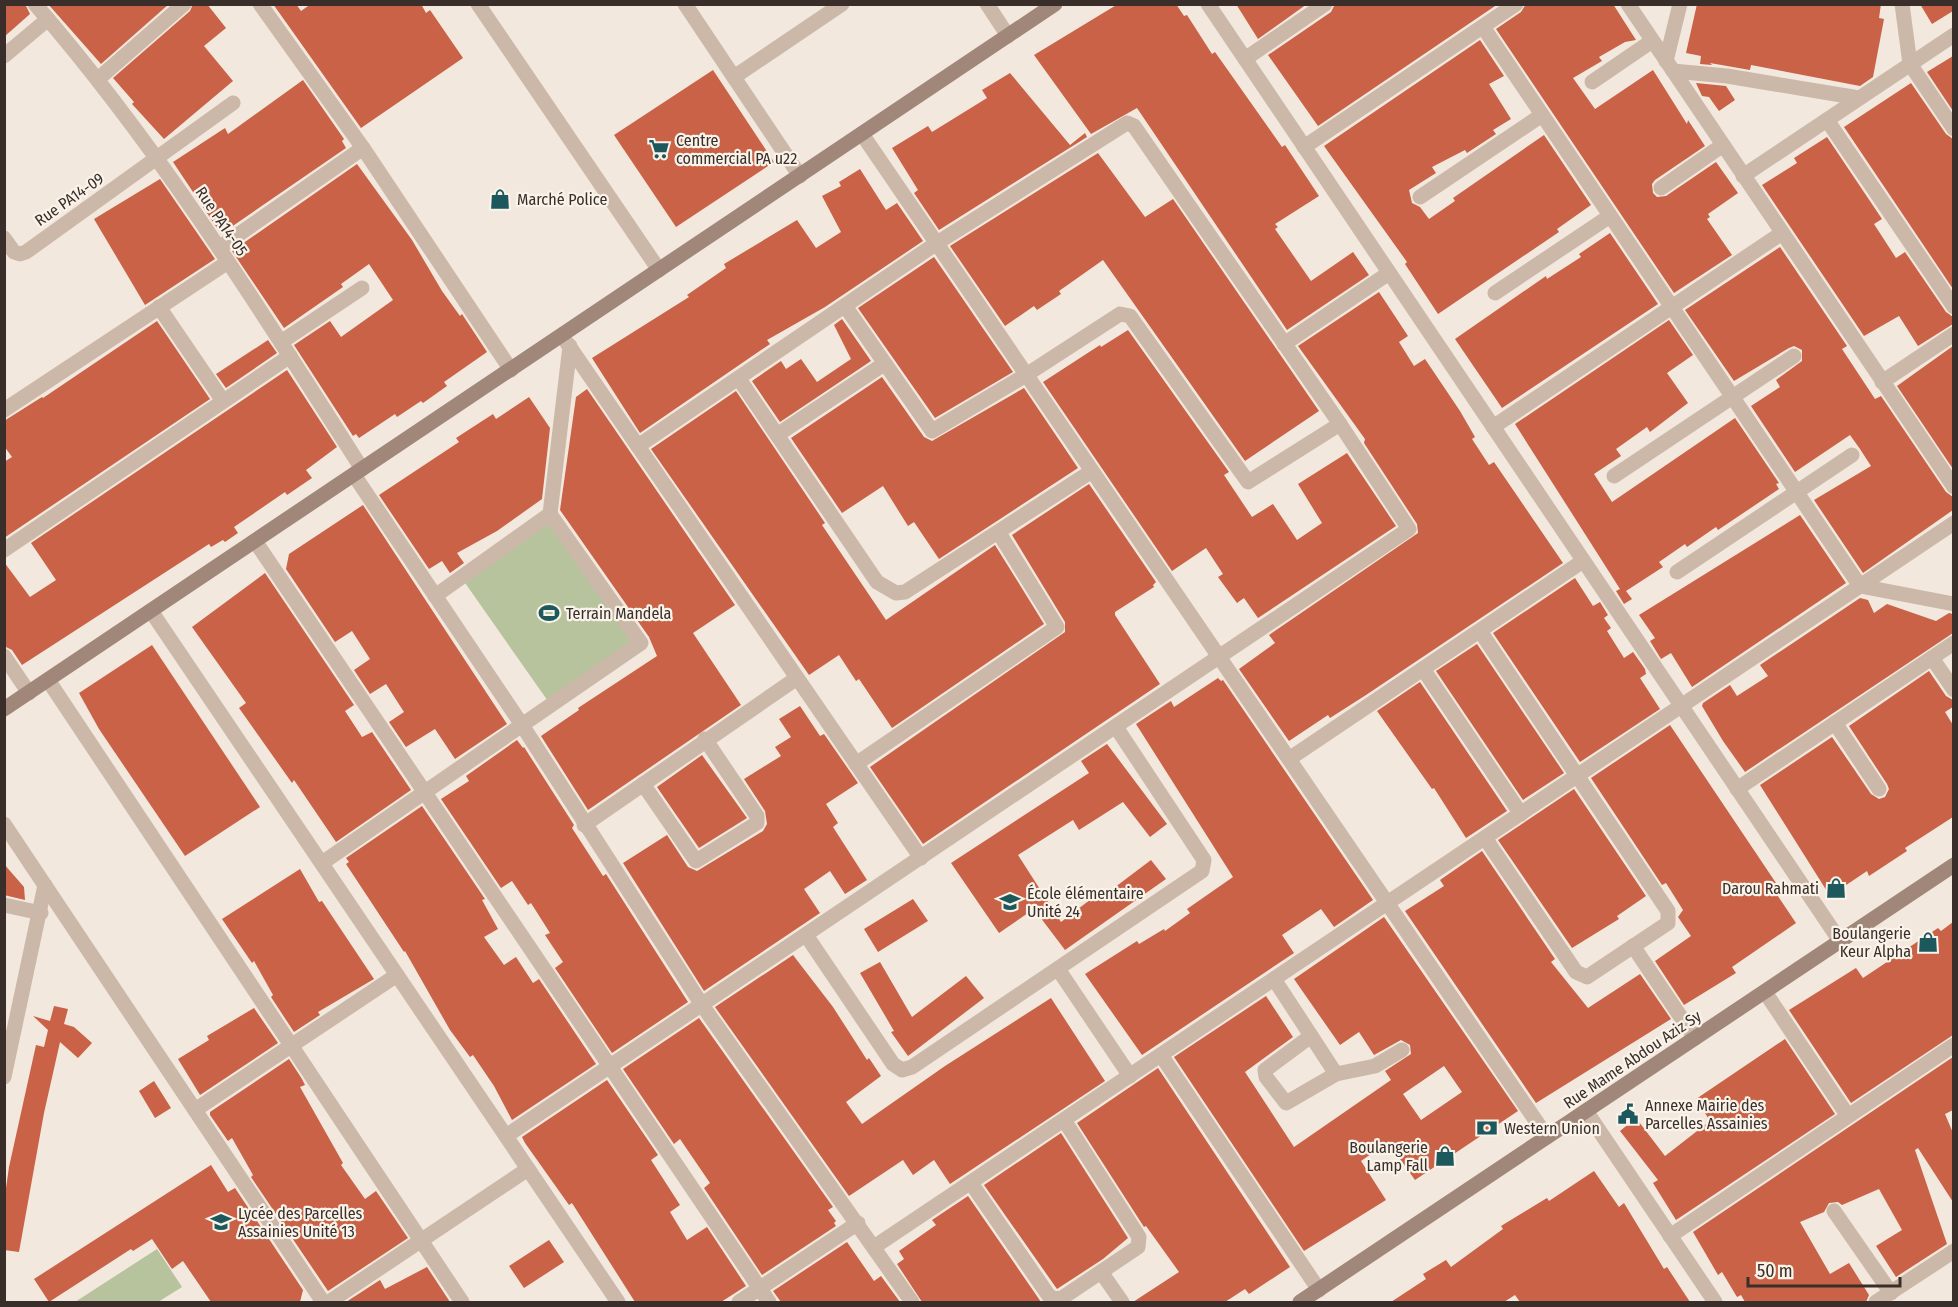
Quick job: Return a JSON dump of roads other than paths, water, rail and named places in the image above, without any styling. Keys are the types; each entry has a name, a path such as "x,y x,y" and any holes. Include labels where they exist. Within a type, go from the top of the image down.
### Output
{"street":[{"name":"Rue PA14-05","path":"35,4 98,79 158,158 219,248 290,356 435,596 522,725 584,825 702,1005 912,1302"},
{"path":"98,79 184,4"},
{"path":"260,4 363,148 511,370"},
{"path":"478,4 659,270"},
{"path":"685,4 800,176"},
{"path":"734,77 842,4"},
{"path":"987,4 1008,36"},
{"path":"4,710 511,370 566,340 659,270 1055,4"},
{"path":"1208,4 1840,941"},
{"path":"1245,59 1325,4"},
{"path":"1304,147 1516,4"},
{"path":"1628,4 1953,487"},
{"path":"1669,66 1680,4"},
{"path":"1902,4 1910,64 1953,129"},
{"path":"4,56 48,19"},
{"path":"1483,27 1860,586 1953,604"},
{"path":"1743,176 1953,35"},
{"path":"1592,82 1652,41"},
{"path":"1669,66 1859,98"},
{"path":"158,158 233,103"},
{"path":"1420,197 1542,115"},
{"path":"1827,120 1953,307"},
{"path":"506,1136 1116,728 1408,529 1340,424 1134,126 1127,123 937,243 638,446"},
{"path":"862,134 1547,1137"},
{"path":"1661,188 1723,145"},
{"path":"219,248 363,148"},
{"name":"Rue PA14-09","path":"4,238 14,252 26,252 158,158"},
{"path":"1495,293 1610,216"},
{"path":"1493,426 1782,233"},
{"path":"4,410 228,262"},
{"path":"1284,344 1389,273"},
{"path":"280,342 362,288"},
{"path":"845,306 930,429 935,431 1120,314 1130,316 1248,482 1340,424"},
{"path":"159,307 223,401"},
{"path":"1882,382 1953,334"},
{"path":"566,340 921,858"},
{"path":"322,863 641,643 550,514 566,340"},
{"path":"4,550 290,356"},
{"path":"1614,476 1794,356"},
{"path":"777,435 884,364"},
{"path":"739,379 877,582 886,590 896,593 905,592 1092,471"},
{"path":"1677,572 1852,455"},
{"path":"435,596 550,514"},
{"path":"874,1247 1953,523"},
{"path":"856,764 1057,627 999,533"},
{"path":"255,541 769,1302"},
{"path":"1289,759 1583,561"},
{"path":"151,611 618,1302"},
{"path":"1480,631 1668,911 1668,923 1587,977 1581,976 1485,838"},
{"path":"1737,789 1953,644"},
{"path":"4,656 29,693"},
{"path":"1932,658 1953,690"},
{"path":"1423,669 1521,814"},
{"path":"584,825 705,739 797,678"},
{"path":"48,680 462,1302"},
{"path":"1835,723 1879,789"},
{"path":"806,935 893,1064 902,1070 912,1067 1202,871 1205,866 1204,860 1116,728"},
{"path":"643,784 696,861 757,823 757,816 705,739"},
{"path":"4,824 323,1302"},
{"name":"Rue Mame Abdou Aziz Sy","path":"1300,1302 1953,865"},
{"path":"4,1077 45,885"},
{"path":"4,905 40,913"},
{"path":"1633,946 1695,1038"},
{"path":"1058,969 1130,1076"},
{"path":"195,1110 397,975"},
{"path":"1274,979 1336,1074"},
{"path":"1765,992 1848,1116"},
{"path":"1311,1036 1265,1070 1266,1077 1286,1103 1336,1074 1375,1066 1402,1050"},
{"path":"1670,1236 1953,1046"},
{"path":"1161,1055 1319,1290"},
{"path":"1586,1111 1715,1302"},
{"path":"971,1183 1049,1296 1062,1298 1138,1247 1139,1237 1064,1120"},
{"path":"329,1302 528,1169"},
{"path":"1834,1211 1891,1293"},
{"path":"739,1302 858,1223"},
{"path":"1876,1302 1953,1251"},
{"path":"1101,1272 1122,1302"}],"place":[{"name":"Centre commercial PA u22","path":"659,149"},
{"name":"Marché Police","path":"500,199"},
{"name":"Terrain Mandela","path":"549,613"},
{"name":"Darou Rahmati","path":"1836,888"},
{"name":"École élémentaire Unité 24","path":"1010,902"},
{"name":"Boulangerie Keur Alpha","path":"1928,942"},
{"name":"Annexe Mairie des Parcelles Assainies","path":"1628,1114"},
{"name":"Western Union","path":"1487,1128"},
{"name":"Boulangerie Lamp Fall","path":"1445,1156"},
{"name":"Lycée des Parcelles Assainies Unité 13","path":"221,1222"}]}
